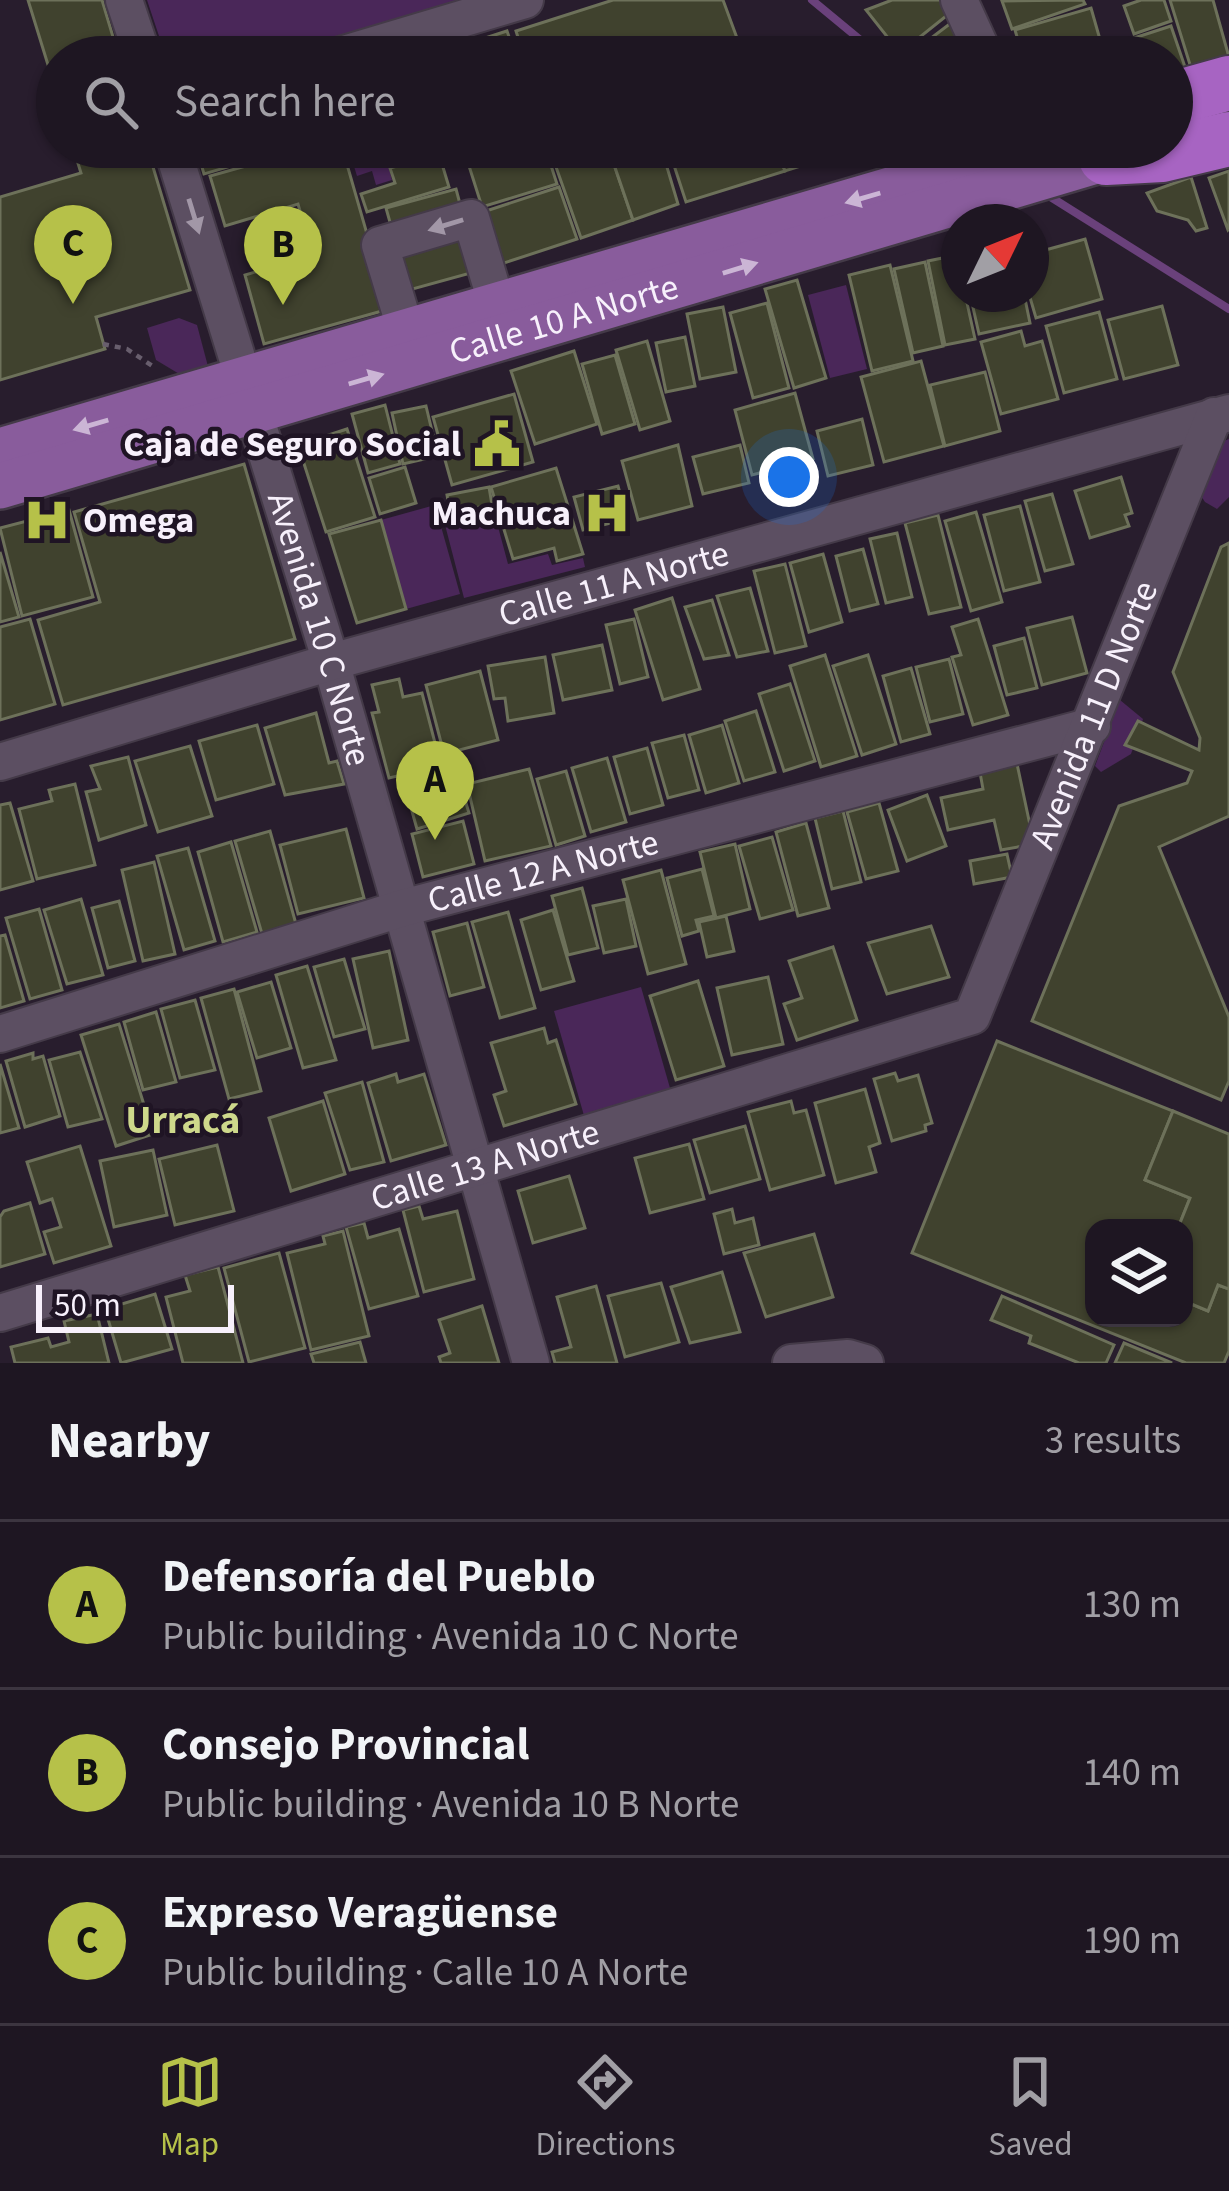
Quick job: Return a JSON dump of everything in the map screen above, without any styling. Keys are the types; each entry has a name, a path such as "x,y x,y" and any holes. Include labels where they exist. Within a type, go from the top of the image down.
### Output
{"main road":[{"name":"Calle 10 A Norte","path":"0,486 406,332 497,304 1029,168"},
{"name":"Calle 10 A Norte","path":"0,451 249,395 981,179"}],"street":[{"path":"124,0 135,36"},
{"path":"404,36 525,0"},
{"path":"959,0 975,36"},
{"name":"Avenida 10 C Norte","path":"179,168 331,662 530,1363"},
{"path":"406,332 380,245 471,218 497,304"},
{"name":"Calle 11 A Norte","path":"0,762 331,662 1221,415"},
{"name":"Avenida 11 D Norte","path":"972,1016 1221,415"},
{"name":"Calle 12 A Norte","path":"0,1034 403,908 1092,726"},
{"name":"Calle 13 A Norte","path":"0,1313 972,1016"},
{"path":"791,1363 848,1358 865,1363"}],"path":[{"path":"103,344 127,349 168,376"}],"shaded area":[{"path":"147,0 465,0 339,36 159,36"},
{"path":"355,168 389,168 392,180 376,185 372,171 357,176"},
{"path":"846,285 867,369 830,378 808,295"},
{"path":"179,318 197,325 210,374 191,381 156,360 147,328"},
{"path":"1229,439 1229,497 1217,509 1197,490 1221,442"},
{"path":"435,505 460,594 406,609 381,520"},
{"path":"493,508 508,564 548,554 552,565 583,558 585,567 464,598 444,521"},
{"path":"1120,700 1143,719 1131,754 1101,772 1095,766"},
{"path":"641,987 672,1095 585,1119 554,1011"}],"building":[{"path":"28,0 102,0 113,36 39,36"},
{"path":"613,0 723,0 736,36 518,36 516,31"},
{"path":"892,0 951,0 955,9 921,36 887,36 866,10"},
{"path":"1083,0 1085,4 1012,29 1002,1"},
{"path":"1164,0 1171,21 1134,34 1124,6"},
{"path":"1170,0 1213,0 1229,57 1193,67 1193,36 1181,36"},
{"path":"1091,8 1099,36 1017,36 1015,30"},
{"path":"951,23 959,36 934,36"},
{"path":"1171,26 1174,36 1140,36"},
{"path":"79,168 153,168 190,290 96,317 105,349 0,380 0,197 81,173"},
{"path":"239,168 348,168 384,293 382,311 264,344 245,275 313,255 298,204 225,226 210,176"},
{"path":"390,168 443,168 449,187 367,212 361,194 395,183"},
{"path":"470,168 552,168 557,184 482,207"},
{"path":"556,168 615,168 633,220 581,238"},
{"path":"615,168 667,168 678,204 633,220"},
{"path":"675,168 785,171 686,202"},
{"path":"1229,171 1229,229 1228,230 1209,178"},
{"path":"1191,177 1207,228 1196,231 1188,220 1157,211 1147,193"},
{"path":"559,187 577,239 501,264 483,212"},
{"path":"456,189 478,271 409,290 386,208"},
{"path":"1085,239 1102,299 1036,318 1034,312 1049,312 1049,249"},
{"path":"941,258 941,312 969,312 975,339 945,345 928,261"},
{"path":"925,262 943,346 913,353 894,269"},
{"path":"890,265 913,361 872,371 849,275"},
{"path":"797,280 826,378 794,388 765,289"},
{"path":"767,303 789,388 753,398 730,313"},
{"path":"1162,306 1178,365 1124,379 1108,320"},
{"path":"723,307 736,372 700,379 687,314"},
{"path":"974,312 1028,312 1030,323 979,334"},
{"path":"1099,312 1117,379 1064,393 1046,326"},
{"path":"1021,331 1025,346 1042,341 1058,399 1001,414 981,342"},
{"path":"685,337 695,386 666,392 656,343"},
{"path":"647,341 670,421 640,430 616,350"},
{"path":"574,351 597,424 535,444 511,371"},
{"path":"615,355 635,424 602,434 582,364"},
{"path":"921,361 944,446 884,462 861,377"},
{"path":"985,372 1000,431 945,446 930,385"},
{"path":"795,393 813,459 752,475 735,410"},
{"path":"514,394 533,462 452,485 433,417"},
{"path":"385,405 400,464 368,473 352,414"},
{"path":"426,406 438,456 403,464 392,413"},
{"path":"862,419 873,465 828,476 817,431"},
{"path":"347,429 375,517 326,532 298,445"},
{"path":"678,445 692,506 638,520 622,461"},
{"path":"740,445 749,483 703,494 693,457"},
{"path":"244,464 295,639 63,705 38,620 100,602 74,512"},
{"path":"405,467 416,503 380,514 369,478"},
{"path":"556,468 583,554 557,561 554,548 513,559 491,487"},
{"path":"1121,477 1132,513 1125,515 1129,526 1090,538 1075,491"},
{"path":"618,486 627,519 583,530 574,497"},
{"path":"489,487 492,505 450,512 447,495"},
{"path":"1052,494 1073,564 1045,571 1025,501"},
{"path":"1020,506 1040,582 1004,591 984,515"},
{"path":"69,510 93,597 22,616 0,528"},
{"path":"976,512 1002,602 971,611 945,521"},
{"path":"938,515 961,607 929,614 905,523"},
{"path":"381,520 406,609 357,623 329,534"},
{"path":"897,533 912,597 886,603 870,539"},
{"path":"1229,543 1229,816 1159,847 1229,1017 1229,1081 1221,1100 1032,1021 1119,806 1187,783 1192,771 1125,745 1138,721 1199,750 1200,738 1173,672 1221,547"},
{"path":"863,549 878,604 850,611 836,556"},
{"path":"0,552 19,617 0,622"},
{"path":"823,554 842,622 809,632 790,563"},
{"path":"785,564 806,646 775,653 754,571"},
{"path":"750,588 768,651 737,657 717,596"},
{"path":"672,598 700,689 663,700 635,610"},
{"path":"712,600 729,655 704,659 685,607"},
{"path":"1072,617 1087,673 1042,685 1027,628"},
{"path":"30,619 55,704 0,720 0,627"},
{"path":"634,619 648,677 620,684 606,625"},
{"path":"978,619 1008,715 973,725 952,657 961,655 952,627"},
{"path":"1024,638 1037,688 1007,695 994,646"},
{"path":"602,645 612,690 563,700 553,655"},
{"path":"825,655 857,756 821,767 790,666"},
{"path":"868,655 896,744 862,755 833,666"},
{"path":"545,657 554,713 508,721 505,698 494,699 488,666"},
{"path":"949,659 963,714 930,722 916,667"},
{"path":"911,668 930,734 901,742 883,676"},
{"path":"480,671 498,740 444,754 426,685"},
{"path":"399,679 403,697 422,693 441,766 389,778 372,713 379,712 372,685"},
{"path":"790,684 815,761 784,771 759,694"},
{"path":"756,711 775,772 744,781 725,721"},
{"path":"316,713 329,763 337,761 344,784 285,795 265,728"},
{"path":"257,725 274,784 216,800 199,741"},
{"path":"722,725 739,783 706,793 689,735"},
{"path":"684,735 699,790 668,798 652,743"},
{"path":"190,746 212,816 158,832 135,761"},
{"path":"647,748 663,805 630,814 614,757"},
{"path":"128,757 146,825 99,840 86,792 100,789 91,766"},
{"path":"607,758 626,822 591,832 572,768"},
{"path":"1016,759 1034,844 1001,850 994,820 948,830 941,798 983,789 979,767"},
{"path":"529,769 551,846 485,861 467,784"},
{"path":"566,771 585,836 556,845 537,779"},
{"path":"457,774 469,813 417,829 406,790"},
{"path":"75,784 95,865 37,879 19,809 52,801 49,790"},
{"path":"927,795 946,846 907,861 888,810"},
{"path":"10,803 33,881 0,890 0,805"},
{"path":"879,803 898,871 866,879 847,812"},
{"path":"843,811 861,882 832,889 815,818"},
{"path":"463,821 474,864 423,877 412,834"},
{"path":"806,823 829,908 798,916 776,832"},
{"path":"346,829 364,898 298,914 280,845"},
{"path":"270,831 296,924 262,934 235,841"},
{"path":"772,837 793,910 760,919 739,846"},
{"path":"231,842 257,932 223,942 198,852"},
{"path":"735,844 750,909 716,918 700,852"},
{"path":"188,848 215,941 184,950 157,856"},
{"path":"1007,854 1012,877 974,884 970,861"},
{"path":"154,862 175,954 143,961 122,870"},
{"path":"702,869 714,916 696,920 699,931 682,936 667,878"},
{"path":"661,870 686,964 648,974 623,880"},
{"path":"582,888 598,948 568,955 552,896"},
{"path":"81,899 103,975 67,984 44,910"},
{"path":"626,899 636,946 604,953 593,906"},
{"path":"119,901 135,961 108,968 92,908"},
{"path":"39,909 62,990 30,999 6,918"},
{"path":"553,910 574,981 541,990 521,920"},
{"path":"508,912 535,1008 500,1018 472,922"},
{"path":"726,916 734,951 707,957 699,922"},
{"path":"467,923 484,987 450,996 433,932"},
{"path":"931,926 949,977 887,994 868,943"},
{"path":"5,935 24,1001 0,1008 0,936"},
{"path":"833,947 857,1020 797,1040 784,1004 802,998 789,961"},
{"path":"389,951 408,1040 373,1048 353,959"},
{"path":"344,959 365,1029 334,1037 314,967"},
{"path":"307,966 336,1060 303,1068 276,975"},
{"path":"768,977 783,1044 732,1055 717,988"},
{"path":"698,981 724,1066 676,1080 650,996"},
{"path":"271,982 291,1048 257,1058 237,992"},
{"path":"234,989 261,1091 229,1099 201,998"},
{"path":"195,1000 215,1070 180,1078 161,1009"},
{"path":"156,1012 176,1082 143,1090 124,1022"},
{"path":"119,1024 153,1134 116,1146 81,1035"},
{"path":"544,1028 548,1043 556,1040 576,1104 504,1126 494,1095 506,1091 491,1043"},
{"path":"997,1041 1173,1111 1145,1180 1190,1198 1182,1219 1085,1219 1085,1322 912,1253"},
{"path":"80,1052 102,1119 68,1127 49,1060"},
{"path":"33,1053 33,1059 43,1056 60,1116 25,1127 6,1061"},
{"path":"0,1064 19,1128 0,1133"},
{"path":"895,1073 898,1081 918,1075 932,1123 925,1125 926,1131 892,1141 874,1079"},
{"path":"396,1074 398,1082 424,1074 446,1145 391,1161 368,1083"},
{"path":"362,1082 384,1162 350,1170 325,1093"},
{"path":"865,1089 880,1143 869,1147 876,1172 836,1183 815,1103"},
{"path":"323,1101 345,1174 291,1191 269,1118"},
{"path":"791,1101 794,1113 806,1110 824,1175 770,1190 748,1112"},
{"path":"1173,1111 1229,1134 1229,1289 1218,1285 1208,1311 1193,1305 1193,1219 1182,1219 1190,1198 1145,1180"},
{"path":"745,1126 760,1179 710,1193 694,1140"},
{"path":"689,1144 704,1199 650,1213 635,1158"},
{"path":"217,1145 234,1211 175,1225 159,1159"},
{"path":"80,1146 111,1246 54,1263 44,1232 61,1227 52,1199 40,1203 27,1162"},
{"path":"153,1150 167,1215 114,1227 100,1161"},
{"path":"569,1176 585,1228 533,1243 518,1191"},
{"path":"30,1203 45,1254 0,1267 0,1217 4,1211"},
{"path":"419,1206 423,1219 457,1211 474,1279 424,1292 403,1210"},
{"path":"732,1209 735,1223 753,1218 759,1245 724,1254 714,1214"},
{"path":"364,1223 368,1238 399,1229 418,1296 369,1309 346,1227"},
{"path":"343,1231 369,1336 311,1350 287,1253 325,1244 323,1236"},
{"path":"814,1234 833,1297 766,1317 744,1253"},
{"path":"279,1253 305,1348 249,1362 224,1268"},
{"path":"218,1267 243,1363 183,1363 166,1297 190,1291 185,1275"},
{"path":"722,1272 740,1332 690,1343 671,1287"},
{"path":"661,1283 679,1342 625,1357 608,1296"},
{"path":"1218,1285 1229,1289 1229,1351 1224,1363 1186,1363 1096,1327 1193,1327 1193,1305 1208,1311"},
{"path":"596,1286 617,1363 555,1363 552,1352 571,1347 557,1297"},
{"path":"155,1294 172,1349 121,1363 105,1309"},
{"path":"1002,1296 1114,1345 1106,1363 1079,1363 1029,1343 1031,1336 991,1320"},
{"path":"482,1306 499,1363 441,1363 439,1357 450,1353 439,1320"},
{"path":"97,1314 109,1363 15,1363 11,1347 48,1338 51,1347 69,1342 64,1321"},
{"path":"360,1342 366,1363 314,1363 311,1354"},
{"path":"1124,1343 1172,1363 1115,1363"}],"waterway":[{"path":"812,0 856,36"},
{"path":"1049,196 1229,309"}],"place":[{"name":"Expreso Veragüense","path":"73,304"},
{"name":"Consejo Provincial","path":"283,305"},
{"name":"Caja de Seguro Social","path":"497,444"},
{"name":"Machuca","path":"607,513"},
{"name":"Omega","path":"47,520"},
{"name":"Defensoría del Pueblo","path":"435,840"}],"district":[{"name":"Urracá","path":"183,1121"}]}
